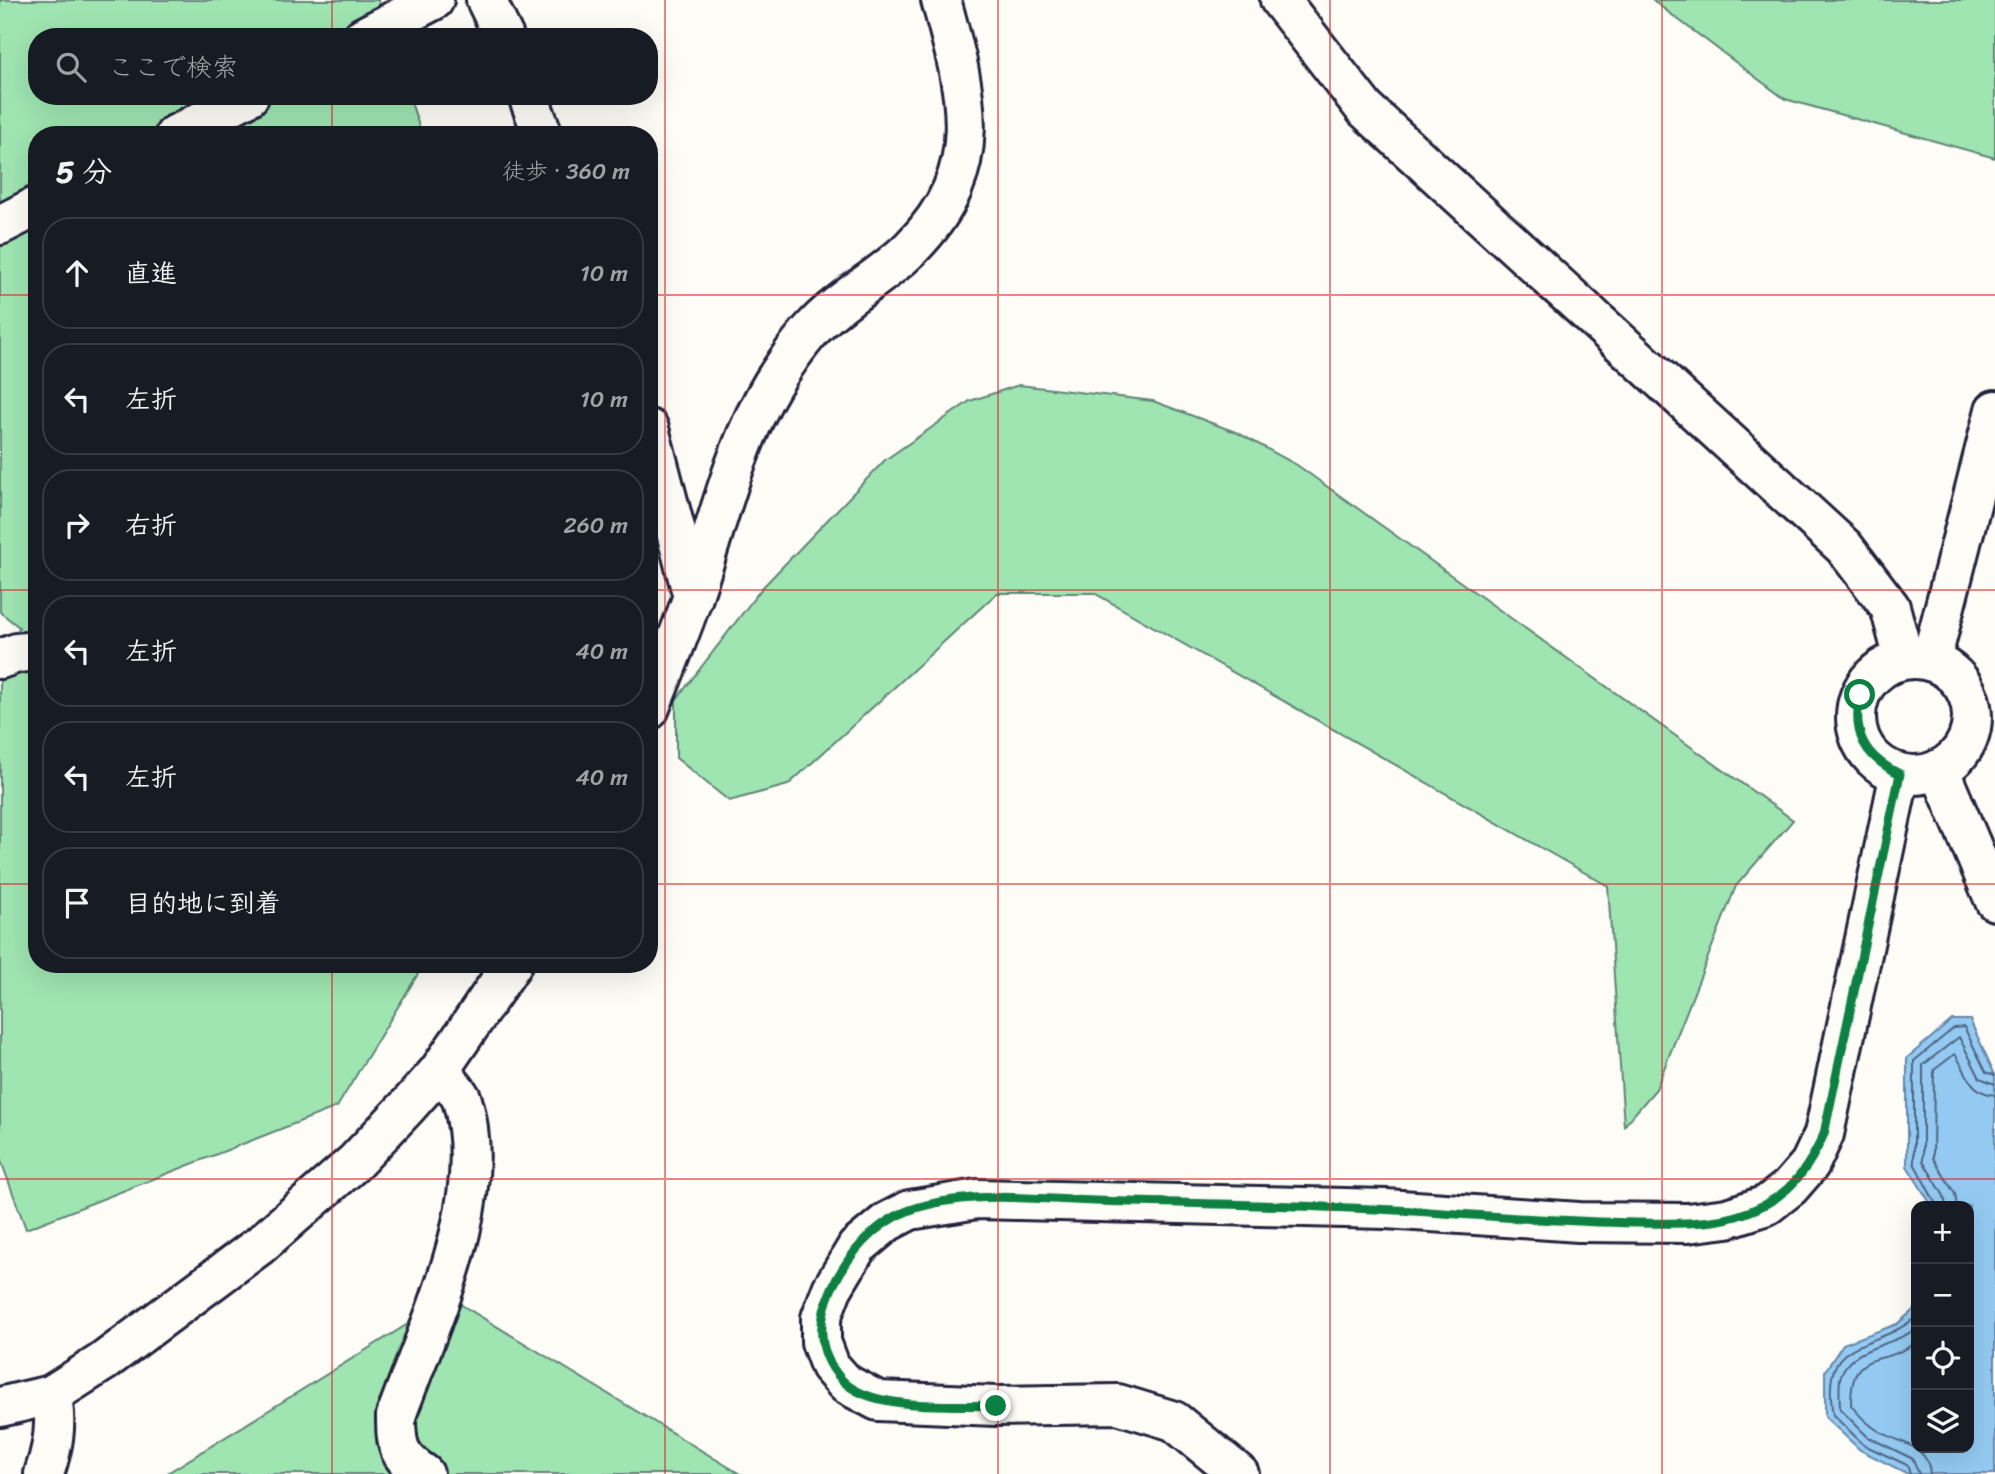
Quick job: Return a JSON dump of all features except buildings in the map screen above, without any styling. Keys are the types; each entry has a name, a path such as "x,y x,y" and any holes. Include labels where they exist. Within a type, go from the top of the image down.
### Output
{"street":[{"path":"380,28 434,0"},
{"path":"486,0 499,28"},
{"path":"658,687 693,597 728,478 772,384 817,323 912,248 941,211 956,183 966,149 962,89 941,0"},
{"path":"1280,0 1365,109 1844,547 1890,607 1918,660"},
{"path":"192,126 232,105"},
{"path":"531,105 540,126"},
{"path":"0,225 28,211"},
{"path":"1918,660 1995,410"},
{"path":"658,463 693,597"},
{"path":"0,659 28,652"},
{"path":"1918,660 1949,670 1962,685 1970,703 1972,722 1966,741 1955,758 1939,769 1920,775 1900,774 1882,765 1867,751 1858,734 1856,714 1860,695 1870,678 1885,666 1918,660"},
{"path":"1939,769 1995,901"},
{"path":"1239,1474 1174,1420 1118,1404 996,1406 878,1401 846,1384 830,1366 821,1342 821,1318 832,1289 857,1247 887,1222 910,1210 977,1199 1372,1209 1579,1222 1687,1223 1727,1218 1767,1205 1790,1187 1810,1164 1824,1134 1900,774"},
{"path":"0,1407 51,1395 103,1362 260,1245 355,1162 439,1071 506,973"},
{"path":"424,1474 410,1464 396,1445 396,1416 460,1237 472,1155 461,1098 439,1071"},
{"path":"44,1474 52,1449 55,1409 51,1395"}],"green space":[{"path":"0,0 378,0 387,28 28,28 28,105 412,105 419,126 28,126 28,973 419,973 337,1107 26,1229 0,1158 0,680 19,627 0,612"},
{"path":"1652,0 1995,0 1995,158 1785,99"},
{"path":"1019,385 1153,401 1238,433 1297,465 1793,820 1736,886 1656,1089 1624,1126 1608,886 1094,593 997,593 788,785 729,801 676,758 676,700 762,588 885,460 970,401"},
{"path":"450,1298 740,1474 166,1474"}],"water":[{"path":"1952,1020 1970,1020 1995,1075 1995,1474 1908,1474 1860,1450 1825,1417 1825,1371 1843,1344 1897,1324 1911,1312 1911,1453 1974,1453 1974,1201 1929,1201 1907,1166 1907,1058"}],"route":[{"path":"996,1406 878,1401 846,1384 830,1366 821,1342 821,1318 832,1289 857,1247 887,1222 910,1210 977,1199 1068,1200 1386,1209 1579,1222 1687,1223 1727,1218 1767,1205 1790,1187 1810,1164 1824,1134 1900,774 1882,765 1867,751 1858,734 1856,714 1860,695"}]}
